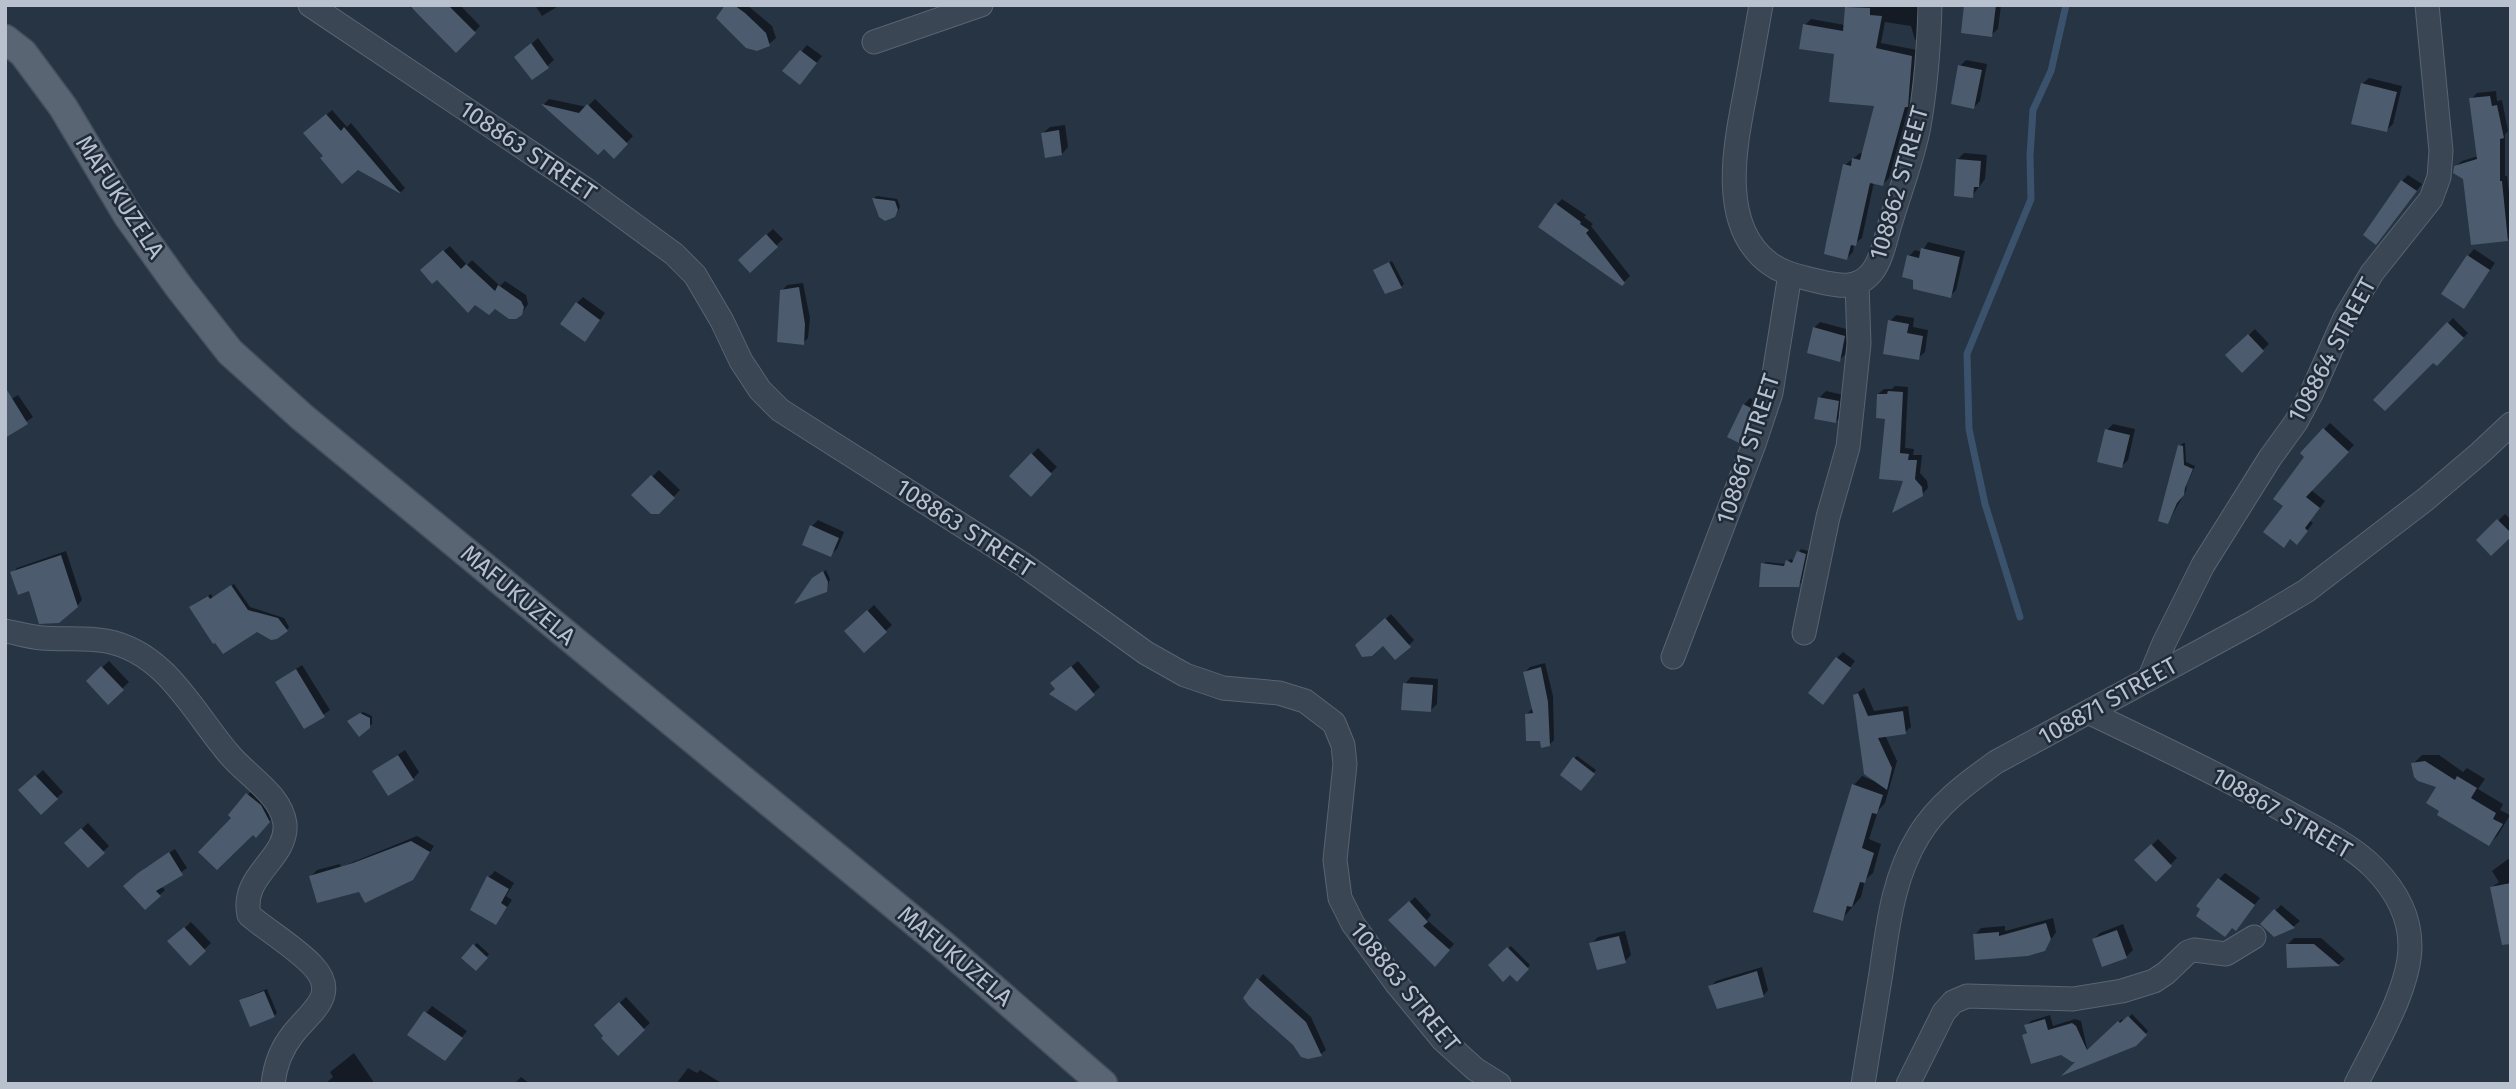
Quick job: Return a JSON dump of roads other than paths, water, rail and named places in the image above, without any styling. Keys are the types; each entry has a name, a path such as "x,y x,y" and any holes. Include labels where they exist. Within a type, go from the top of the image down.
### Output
{"main road":[{"name":"MAFUKUZELA","path":"5,39 23,53 63,107 128,216 230,352 302,417 943,945 1103,1084"}],"street":[{"name":"108863 STREET","path":"310,5 588,191 674,254 695,275 722,321 741,361 760,390 780,410 1021,563 1146,653 1185,675 1223,688 1279,693 1305,701 1334,723 1343,745 1345,764 1335,860 1340,898 1353,924 1396,983 1444,1040 1475,1069 1499,1084"},
{"path":"874,42 981,5"},
{"path":"1761,5 1734,156 1735,194 1742,225 1749,240 1769,263 1790,274"},
{"name":"108862 STREET","path":"1790,274 1842,286 1857,284 1873,271 1881,255 1919,128 1927,71 1930,5"},
{"name":"108864 STREET","path":"2149,679 2203,565 2270,458 2296,422 2344,320 2372,274 2431,199 2439,177 2441,151 2427,5"},
{"name":"108861 STREET","path":"1672,657 1771,393 1790,274"},
{"path":"1804,633 1828,517 1848,447 1859,344 1857,284"},
{"name":"108871 STREET","path":"1864,1084 1891,904 1902,871 1919,836 1937,811 1962,786 1996,762 2306,591 2426,499 2511,424"},
{"path":"5,631 42,638 108,641 130,649 157,665 178,686 230,755 283,813 285,828 282,839 250,888 246,902 249,915 313,966 324,988 320,1004 292,1035 282,1053 276,1065 273,1084"},
{"name":"108867 STREET","path":"2088,712 2228,780 2328,835 2372,865 2395,895 2404,910 2410,946 2405,980 2356,1084"},
{"path":"1908,1084 1944,1012 1953,1002 1967,996 2073,999 2122,991 2154,981 2188,952 2200,950 2226,954 2254,937"}],"waterway":[{"path":"2020,617 1985,504 1969,429 1967,354 2031,199 2033,110 2051,71 2066,5"}]}
